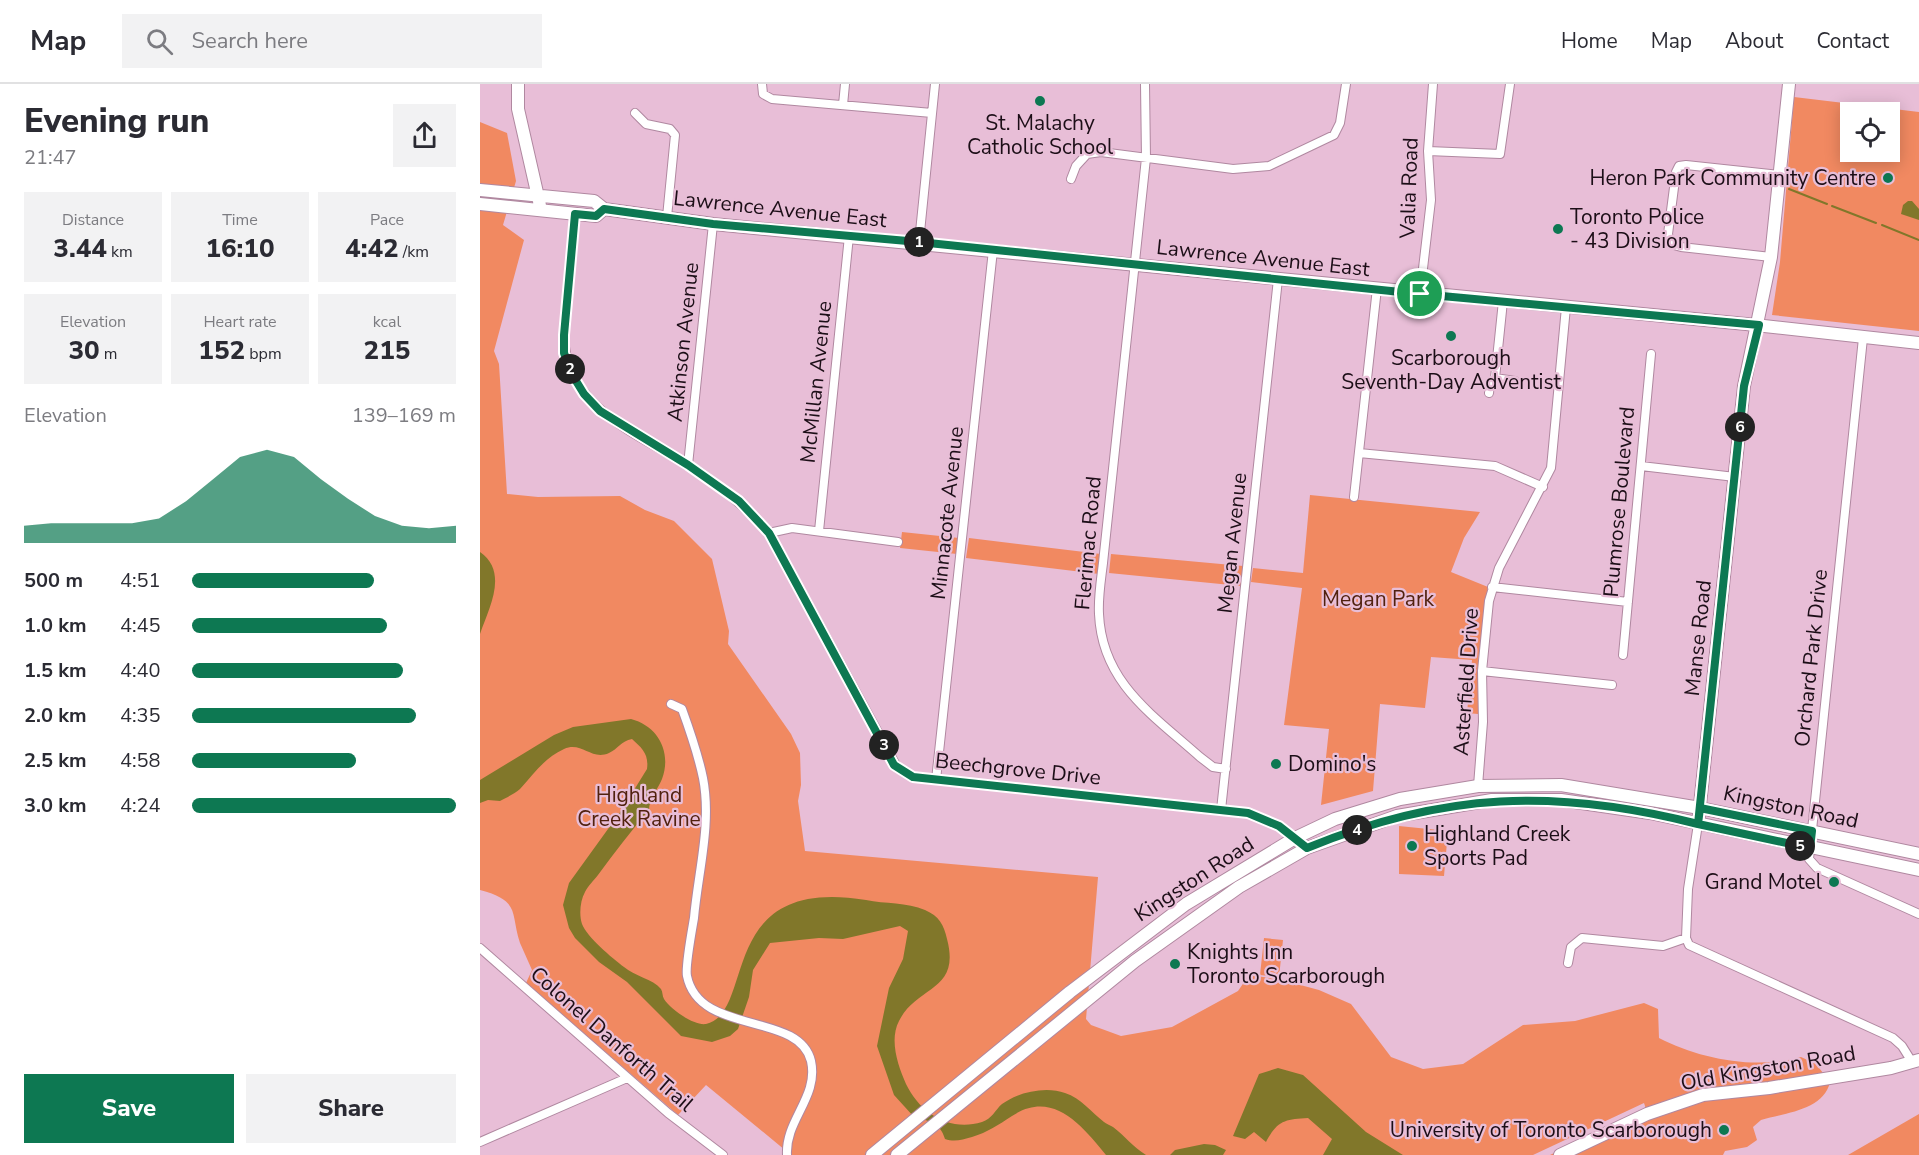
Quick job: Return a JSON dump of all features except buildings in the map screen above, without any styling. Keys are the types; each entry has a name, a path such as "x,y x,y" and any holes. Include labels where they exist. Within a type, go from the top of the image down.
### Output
{"main road":[{"path":"518,84 518,109 541,210"},
{"name":"Manse Road","path":"1698,824 1744,386 1759,325 1771,257 1790,84"},
{"name":"Lawrence Avenue East","path":"480,190 594,201 604,209 713,224 919,242 1420,294 1759,325 1919,343"},
{"name":"Lawrence Avenue East","path":"480,204 596,216 604,209"},
{"name":"Kingston Road","path":"872,1155 1039,1018 1186,904 1295,838 1335,819 1400,799 1478,786 1561,785 1700,808 1919,854"},
{"name":"Kingston Road","path":"897,1155 1136,961 1230,894 1307,848 1397,816 1492,800 1572,801 1650,813 1919,870"},
{"name":"Old Kingston Road","path":"1560,1155 1647,1114 1703,1095 1769,1088 1915,1061"}],"street":[{"path":"762,84 763,94 767,98 932,113"},
{"path":"843,105 845,84"},
{"path":"919,242 935,84"},
{"name":"Flerimac Road","path":"1145,84 1146,158 1098,612 1102,640 1109,662 1122,686 1200,757 1213,767 1226,769"},
{"path":"1071,179 1076,166 1087,154 1101,152 1233,169 1269,166 1334,135 1340,123 1346,84"},
{"name":"Valia Road","path":"1420,294 1431,200 1428,151 1433,84"},
{"path":"1428,151 1500,154 1510,84"},
{"path":"635,113 645,124 670,129 675,135 667,217"},
{"path":"1771,257 1681,247 1670,244 1668,234 1676,172 1679,166 1780,175"},
{"name":"Beechgrove Drive","path":"575,214 564,335 564,353 573,376 584,394 600,411 688,465 739,501 769,533 894,765 913,777 1248,813 1268,820 1307,848"},
{"name":"Atkinson Avenue","path":"688,465 713,224"},
{"name":"McMillan Avenue","path":"819,531 849,236"},
{"name":"Minnacote Avenue","path":"936,780 993,250"},
{"name":"Megan Avenue","path":"1221,810 1278,279"},
{"path":"1354,497 1377,288"},
{"path":"1489,393 1494,378 1503,301"},
{"name":"Asterfield Drive","path":"1478,786 1483,722 1482,671 1492,587 1551,468 1566,307"},
{"name":"Orchard Park Drive","path":"1810,848 1863,338"},
{"name":"Plumrose Boulevard","path":"1623,654 1651,354"},
{"path":"1494,378 1515,381"},
{"path":"1359,453 1495,466 1543,487"},
{"path":"1641,466 1735,477"},
{"path":"769,533 792,528 898,542"},
{"path":"1492,587 1628,602"},
{"path":"1482,671 1612,685"},
{"path":"671,704 682,709 703,780 703,849 686,975 696,996 705,1007 793,1039 805,1048 811,1061 809,1093 789,1132 786,1155"},
{"name":"Manse Road","path":"1686,938 1688,889 1698,824"},
{"path":"1810,848 1809,859 1817,868 1919,914"},
{"path":"1568,963 1571,947 1582,938 1663,946 1686,938 1689,945 1893,1038 1915,1061"},
{"name":"Colonel Danforth Trail","path":"480,948 627,1078 723,1155"},
{"path":"480,1142 627,1078"}],"green space":[{"path":"1794,97 1840,103 1840,162 1900,162 1900,110 1919,112 1919,331 1772,315 1780,262"},
{"name":"Highland Creek Ravine","path":"480,122 507,133 516,181 503,225 524,240 494,351 499,364 507,494 538,497 620,496 645,510 674,521 712,559 729,631 728,644 791,734 800,753 801,785 798,801 805,851 1098,877 1086,1019 1091,1025 1121,1036 1172,1027 1238,991 1249,975 1278,979 1319,990 1351,1004 1391,1057 1423,1069 1463,1064 1523,1025 1575,1021 1644,1003 1658,1009 1659,1038 1692,1052 1728,1060 1765,1062 1801,1057 1816,1064 1830,1082 1826,1091 1820,1099 1802,1109 1761,1120 1753,1127 1757,1140 1747,1147 1725,1151 1723,1155 1550,1155 1646,1109 1644,1103 1533,1155 791,1155 706,1085 678,1115 526,983 532,970 520,943 512,909 502,899 480,890"},
{"name":"Megan Park","path":"1310,495 1480,512 1464,538 1451,572 1488,587 1478,661 1478,714 1467,713 1472,660 1431,657 1425,708 1380,704 1373,791 1321,805 1329,729 1284,725 1302,588 1251,582 1253,568 1303,573"},
{"path":"902,532 959,538 957,554 900,548"},
{"path":"969,538 1101,554 1099,574 966,558"},
{"path":"1111,554 1243,566 1241,586 1109,573"},
{"path":"1399,826 1448,831 1444,876 1399,874"},
{"path":"1264,938 1283,940 1279,977 1260,975"},
{"path":"1919,1114 1919,1155 1848,1155"}],"shaded area":[{"path":"1912,201 1919,209 1919,220 1901,214 1903,205"},
{"path":"480,552 489,560 494,570 495,580 492,602 480,634"},
{"path":"631,719 640,722 655,734 664,750 665,769 650,802 649,810 589,885 582,900 580,916 582,924 594,941 613,958 628,970 658,986 662,990 664,999 677,1012 689,1020 706,1024 721,1014 731,996 748,948 762,925 784,907 818,898 866,900 918,907 930,912 940,921 946,934 950,956 948,969 943,979 907,1009 896,1028 895,1045 898,1061 906,1084 919,1104 937,1118 947,1122 970,1124 985,1121 1002,1104 1016,1096 1032,1091 1057,1091 1071,1095 1081,1102 1146,1155 1106,1155 1077,1123 1065,1114 1041,1107 1027,1109 983,1133 958,1140 945,1139 937,1126 914,1117 894,1095 877,1046 889,988 903,959 908,931 900,926 843,939 819,938 770,943 753,970 749,997 738,1029 730,1036 712,1042 681,1036 627,982 599,962 575,938 569,928 563,905 569,883 621,811 647,769 647,759 642,748 632,739 603,755 576,747 564,749 545,762 515,793 500,801 488,800 480,803 480,780 554,735 573,727"},
{"path":"1278,1068 1303,1075 1366,1132 1403,1155 1323,1155 1332,1139 1308,1118 1282,1122 1266,1142 1254,1132 1245,1139 1233,1136 1259,1074"},
{"path":"1204,1144 1215,1145 1226,1150 1223,1155 1170,1155 1175,1150"}],"waterway":[{"path":"1789,189 1827,204"},
{"path":"1832,206 1876,223"},
{"path":"1882,225 1919,240"}],"place":[{"name":"St. Malachy Catholic School","path":"1040,101"},
{"name":"Heron Park Community Centre","path":"1888,178"},
{"name":"Toronto Police - 43 Division","path":"1558,229"},
{"name":"Scarborough Seventh-Day Adventist","path":"1451,336"},
{"name":"Domino's","path":"1276,764"},
{"name":"Highland Creek Sports Pad","path":"1412,846"},
{"name":"Grand Motel","path":"1834,882"},
{"name":"Knights Inn Toronto Scarborough","path":"1175,964"},
{"name":"University of Toronto Scarborough","path":"1724,1130"}],"route":[{"path":"1420,294 919,242 713,224 604,209 596,216 575,214 564,353 573,376 584,394 600,411 704,475 739,501 769,533 894,765 913,777 1248,813 1279,826 1307,848 1397,816 1465,803 1511,799 1561,800 1650,813 1698,824 1700,808 1812,831 1810,848 1698,824 1744,386 1759,325 1420,294"}]}
